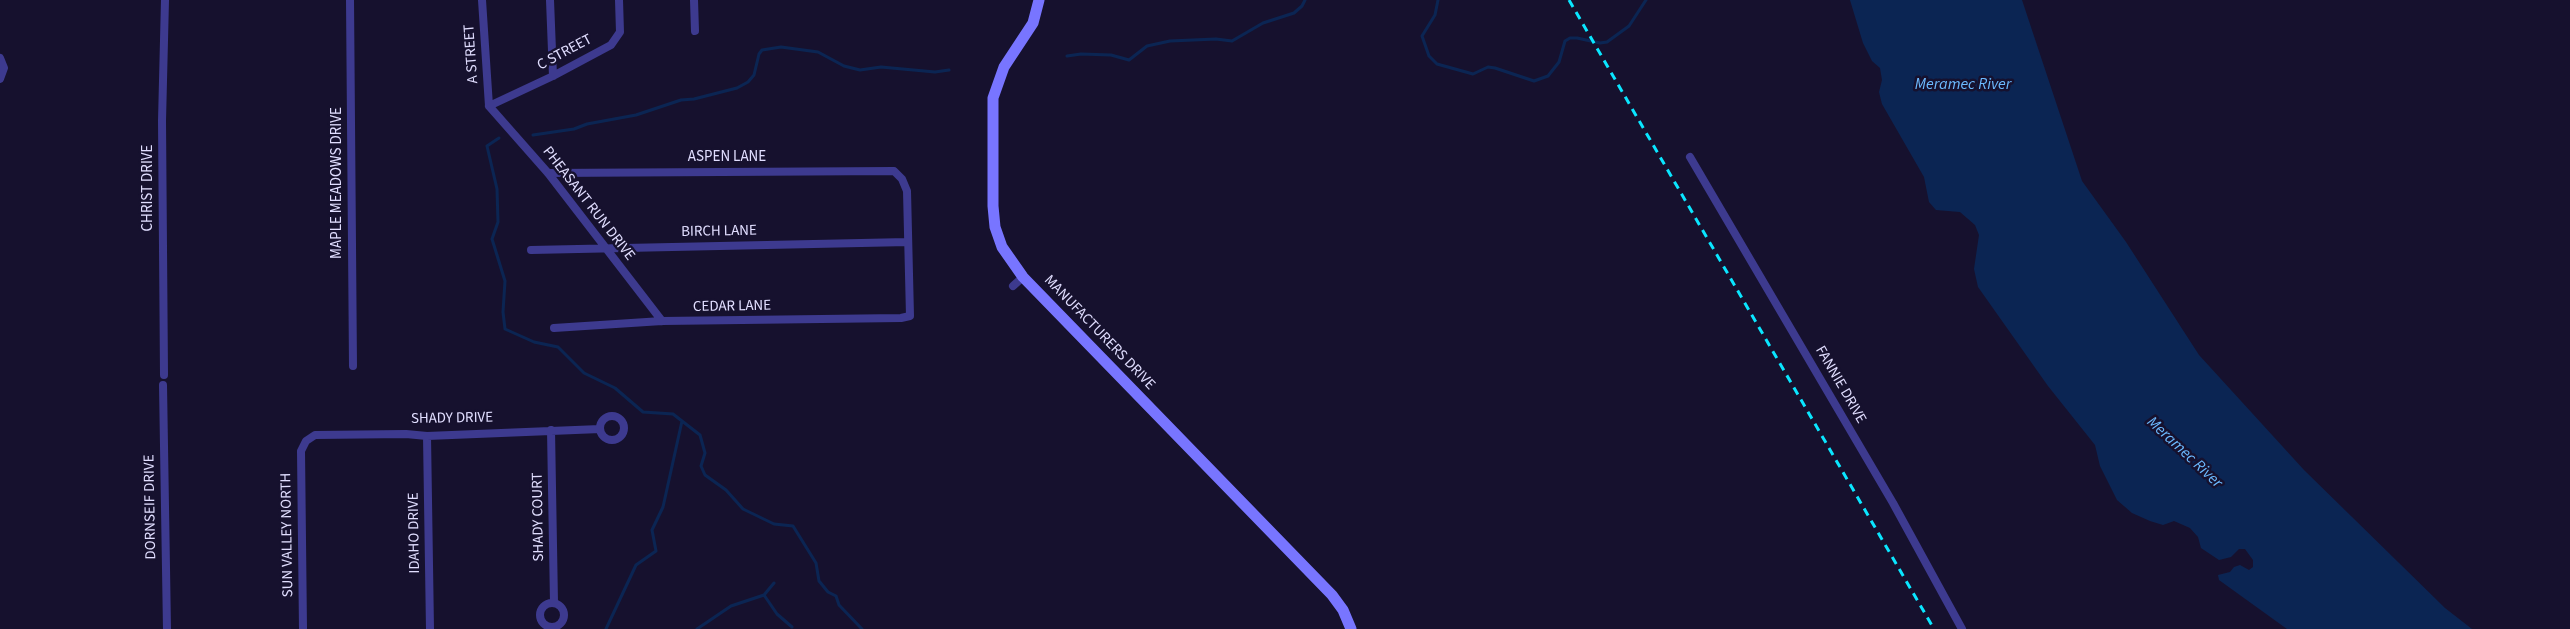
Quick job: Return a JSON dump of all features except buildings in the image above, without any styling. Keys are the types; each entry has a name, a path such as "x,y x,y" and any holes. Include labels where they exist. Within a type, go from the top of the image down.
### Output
{"street":[{"name":"CHRIST DRIVE","path":"164,375 162,121 165,0"},
{"name":"MAPLE MEADOWS DRIVE","path":"350,0 353,366"},
{"name":"A STREET","path":"482,0 489,106"},
{"path":"550,0 553,76"},
{"name":"C STREET","path":"489,106 553,76 611,45 620,32 619,0"},
{"path":"694,0 695,31"},
{"name":"MANUFACTURERS DRIVE","path":"1039,0 1035,18 1027,35 1000,74 992,106 993,206 995,227 1005,253 1023,277 1332,595 1343,610 1351,629"},
{"path":"0,58 4,68 0,79"},
{"name":"PHEASANT RUN DRIVE","path":"489,106 548,173 662,321"},
{"name":"FANNIE DRIVE","path":"1690,157 1893,503 1962,629"},
{"name":"ASPEN LANE","path":"548,173 894,171 902,179 906,191 908,242"},
{"name":"BIRCH LANE","path":"531,250 908,242"},
{"name":"CEDAR LANE","path":"554,328 662,321 901,318 910,316 908,242"},
{"path":"1014,286 1023,277"},
{"name":"DORNSEIF DRIVE","path":"163,385 167,629"},
{"name":"SHADY DRIVE","path":"306,441 314,435 324,434 406,434 427,436 600,429"},
{"name":"SHADY COURT","path":"551,430 554,603"},
{"name":"IDAHO DRIVE","path":"427,436 430,629"},
{"name":"SUN VALLEY NORTH","path":"303,629 301,451 306,441"}],"water":[{"name":"Meramec River","path":"1850,0 2022,0 2082,181 2126,242 2199,355 2304,470 2445,608 2472,629 2287,629 2219,580 2218,575 2230,572 2234,567 2240,565 2249,570 2253,567 2253,560 2245,549 2239,549 2231,557 2219,560 2201,548 2198,537 2190,528 2174,521 2163,525 2150,521 2132,513 2117,500 2100,466 2095,445 2048,386 1978,287 1974,269 1979,235 1975,225 1960,212 1936,210 1929,202 1924,177 1882,104 1879,92 1882,80 1880,68 1872,61 1863,43"}],"waterway":[{"path":"1067,56 1081,54 1111,55 1129,60 1147,46 1170,41 1216,39 1232,41 1263,23 1294,13 1302,6 1305,0"},
{"path":"1438,0 1435,15 1422,36 1429,56 1437,64 1473,74 1488,67 1495,68 1534,81 1548,76 1559,62 1565,41 1570,38 1577,38 1600,43 1607,42 1629,26 1646,0"},
{"path":"533,135 574,129 587,124 636,115 681,100 694,99 737,88 748,82 754,75 759,54 762,50 781,47 818,52 844,66 860,70 881,67 935,72 949,70"},
{"path":"499,138 487,146 497,189 498,222 492,239 505,281 503,312 505,329 534,342 558,347 584,373 615,388 643,412 673,414 682,421 663,507 652,530 656,551 636,565 606,629"},
{"path":"682,421 700,435 705,453 701,466 705,475 726,490 743,509 774,524 793,526 816,563 819,581 828,592 836,596 839,605 862,629"},
{"path":"697,629 731,606 764,595 774,583"},
{"path":"764,595 777,614 792,627"}],"railway":[{"path":"1569,0 1934,629"}]}
